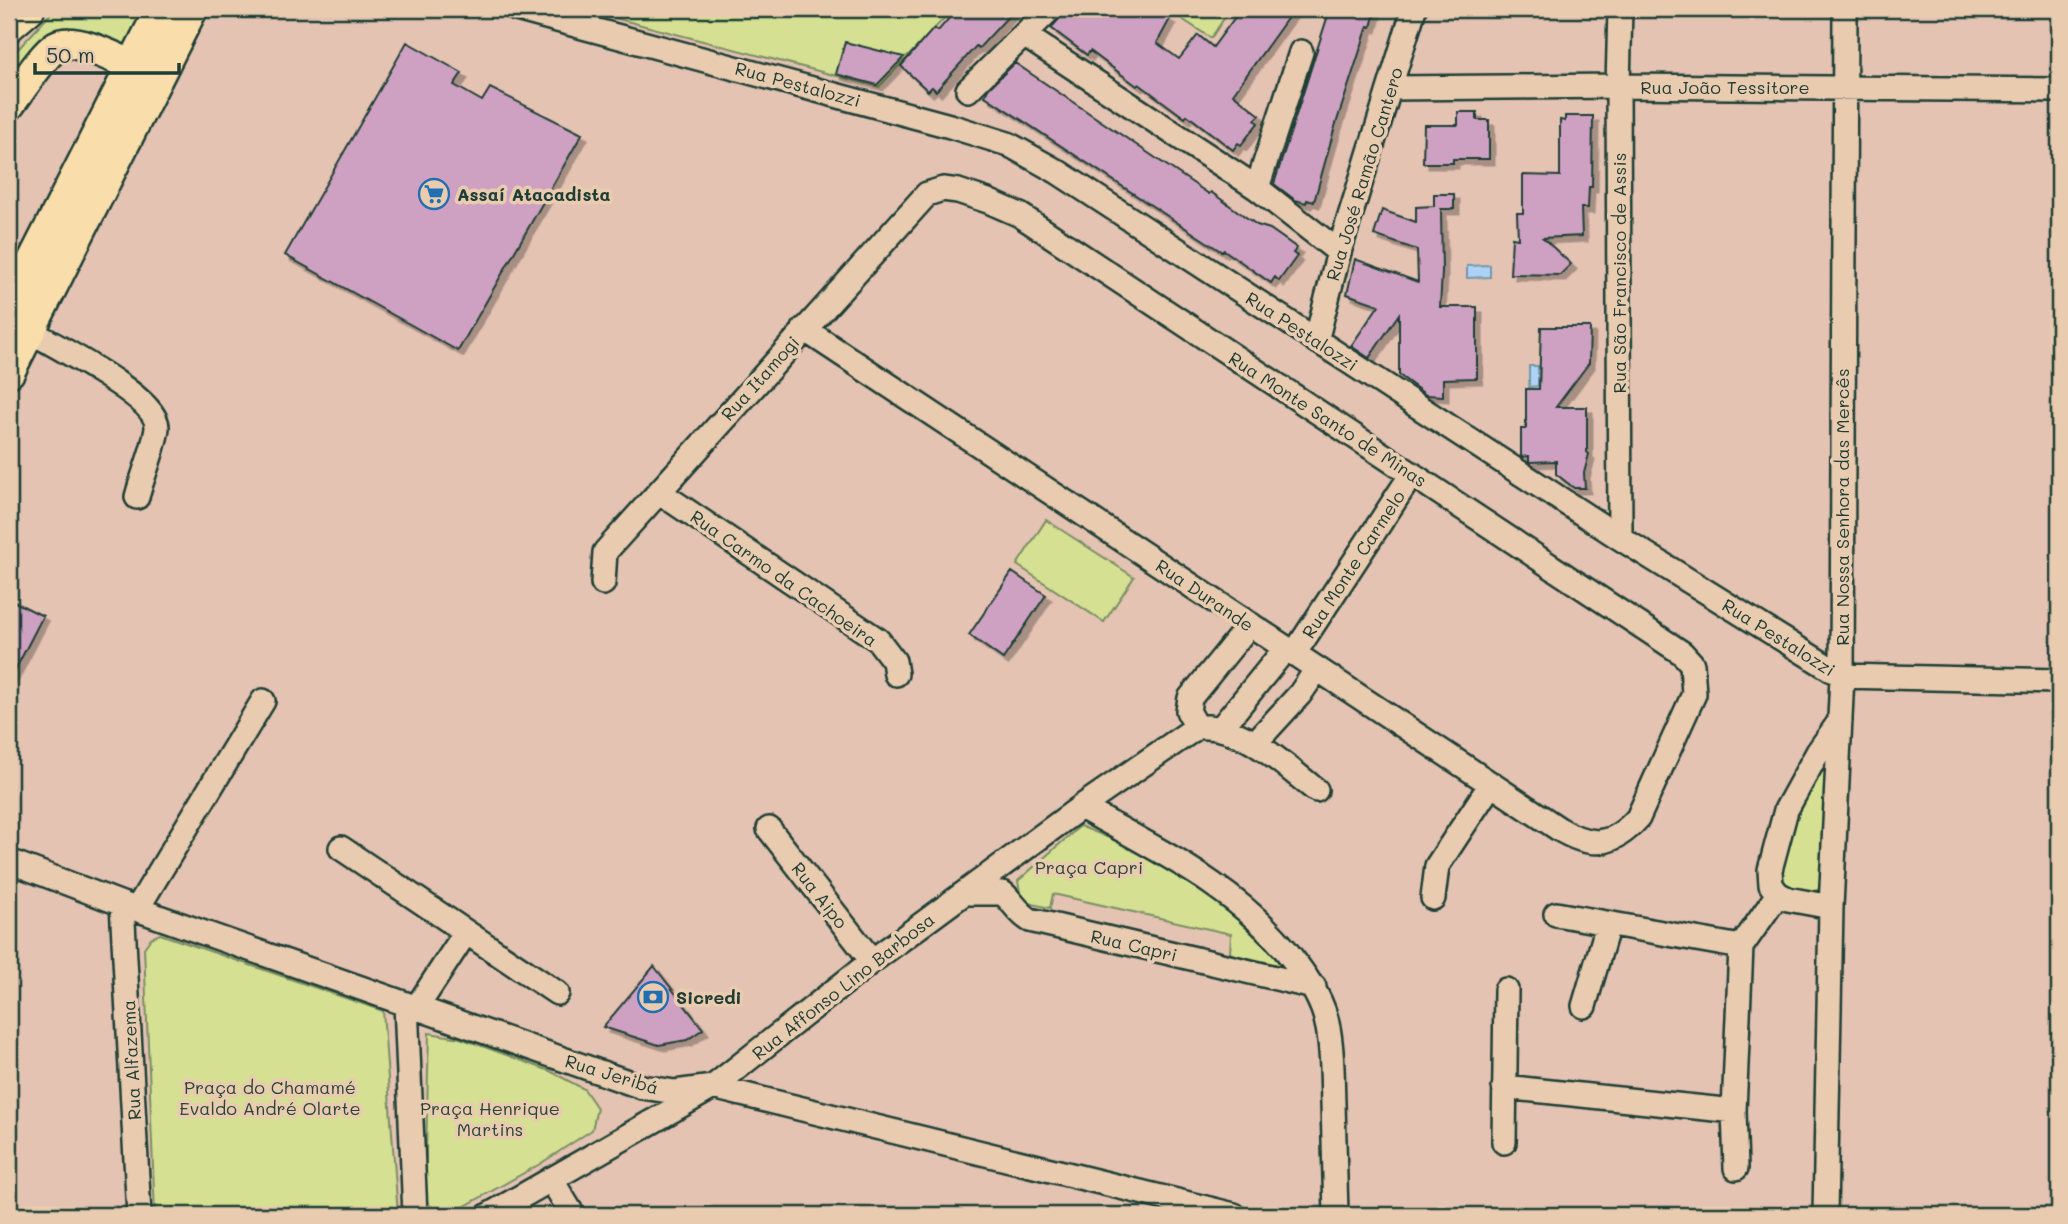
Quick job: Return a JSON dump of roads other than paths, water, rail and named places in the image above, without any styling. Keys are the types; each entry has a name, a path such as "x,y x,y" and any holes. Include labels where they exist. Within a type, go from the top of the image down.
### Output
{"main road":[{"path":"9,24 17,9"},
{"path":"9,24 29,9"},
{"path":"9,372 30,331 144,71 161,9"},
{"path":"9,308 144,71 192,9"},
{"path":"9,105 51,51 68,42 85,46 144,71"}],"street":[{"name":"Rua Pestalozzi","path":"516,9 1008,144 1058,172 1620,538 1842,676 2059,681"},
{"path":"968,90 1050,9"},
{"name":"Rua José Ramão Cantero","path":"1316,341 1339,252 1414,9"},
{"name":"Rua São Francisco de Assis","path":"1620,9 1620,538"},
{"name":"Rua Nossa Senhora das Mercês","path":"1825,1215 1831,907 1842,676 1845,9"},
{"path":"1024,35 1257,188 1339,252"},
{"path":"1257,188 1301,52"},
{"name":"Rua João Tessitore","path":"1390,88 1618,86 2059,90"},
{"name":"Rua Itamogi","path":"603,583 605,552 927,194 943,189"},
{"name":"Rua Monte Santo de Minas","path":"943,189 988,201 1020,215 1682,653 1692,664 1694,694 1638,818 1626,832 1612,838"},
{"name":"Rua Durande","path":"804,329 1576,839 1596,843 1612,838"},
{"path":"30,331 107,377 141,400 154,414 157,427 136,497"},
{"name":"Rua Monte Carmelo","path":"1221,728 1290,651 1412,474"},
{"name":"Rua Carmo da Cachoeira","path":"659,492 878,640 894,661 896,674"},
{"path":"1250,624 1189,698 1191,731 1221,728 1255,743 1316,790"},
{"path":"1255,743 1300,694 1317,669"},
{"path":"130,906 263,701"},
{"path":"1831,907 1788,899 1778,894 1771,885 1770,870 1786,810 1818,752 1840,721"},
{"name":"Rua Affonso Lino Barbosa","path":"489,1215 713,1087 872,961 1081,807 1191,731"},
{"path":"1433,898 1437,866 1491,784"},
{"path":"1081,807 1194,870 1224,891 1264,926 1314,987 1328,1026 1332,1056 1336,1215"},
{"name":"Rua Aipo","path":"769,829 872,961"},
{"path":"341,848 557,993"},
{"name":"Rua Jeribá","path":"9,861 642,1087 675,1092 713,1087 1234,1215"},
{"name":"Rua Capri","path":"965,893 1003,893 1013,901 1021,915 1030,920 1314,987"},
{"path":"1736,1168 1734,1111 1741,947 1778,894"},
{"name":"Rua Alfazema","path":"130,906 139,1215"},
{"path":"1556,914 1741,947"},
{"path":"1584,1006 1608,925"},
{"path":"415,1215 411,1006 466,932"},
{"path":"1504,1142 1506,990"},
{"path":"1504,1087 1734,1111"},
{"path":"551,1179 573,1215"}],"water":[{"path":"1490,265 1490,277 1467,278 1467,266"},
{"path":"1529,366 1538,366 1538,386 1529,387"}],"place":[{"name":"Assaí Atacadista","path":"434,194"},
{"name":"Sicredi","path":"653,997"}],"park label":[{"name":"Praça Capri","path":"1089,867"},
{"name":"Praça do Chamamé Evaldo André Olarte","path":"270,1097"},
{"name":"Praça Henrique Martins","path":"490,1118"}]}
